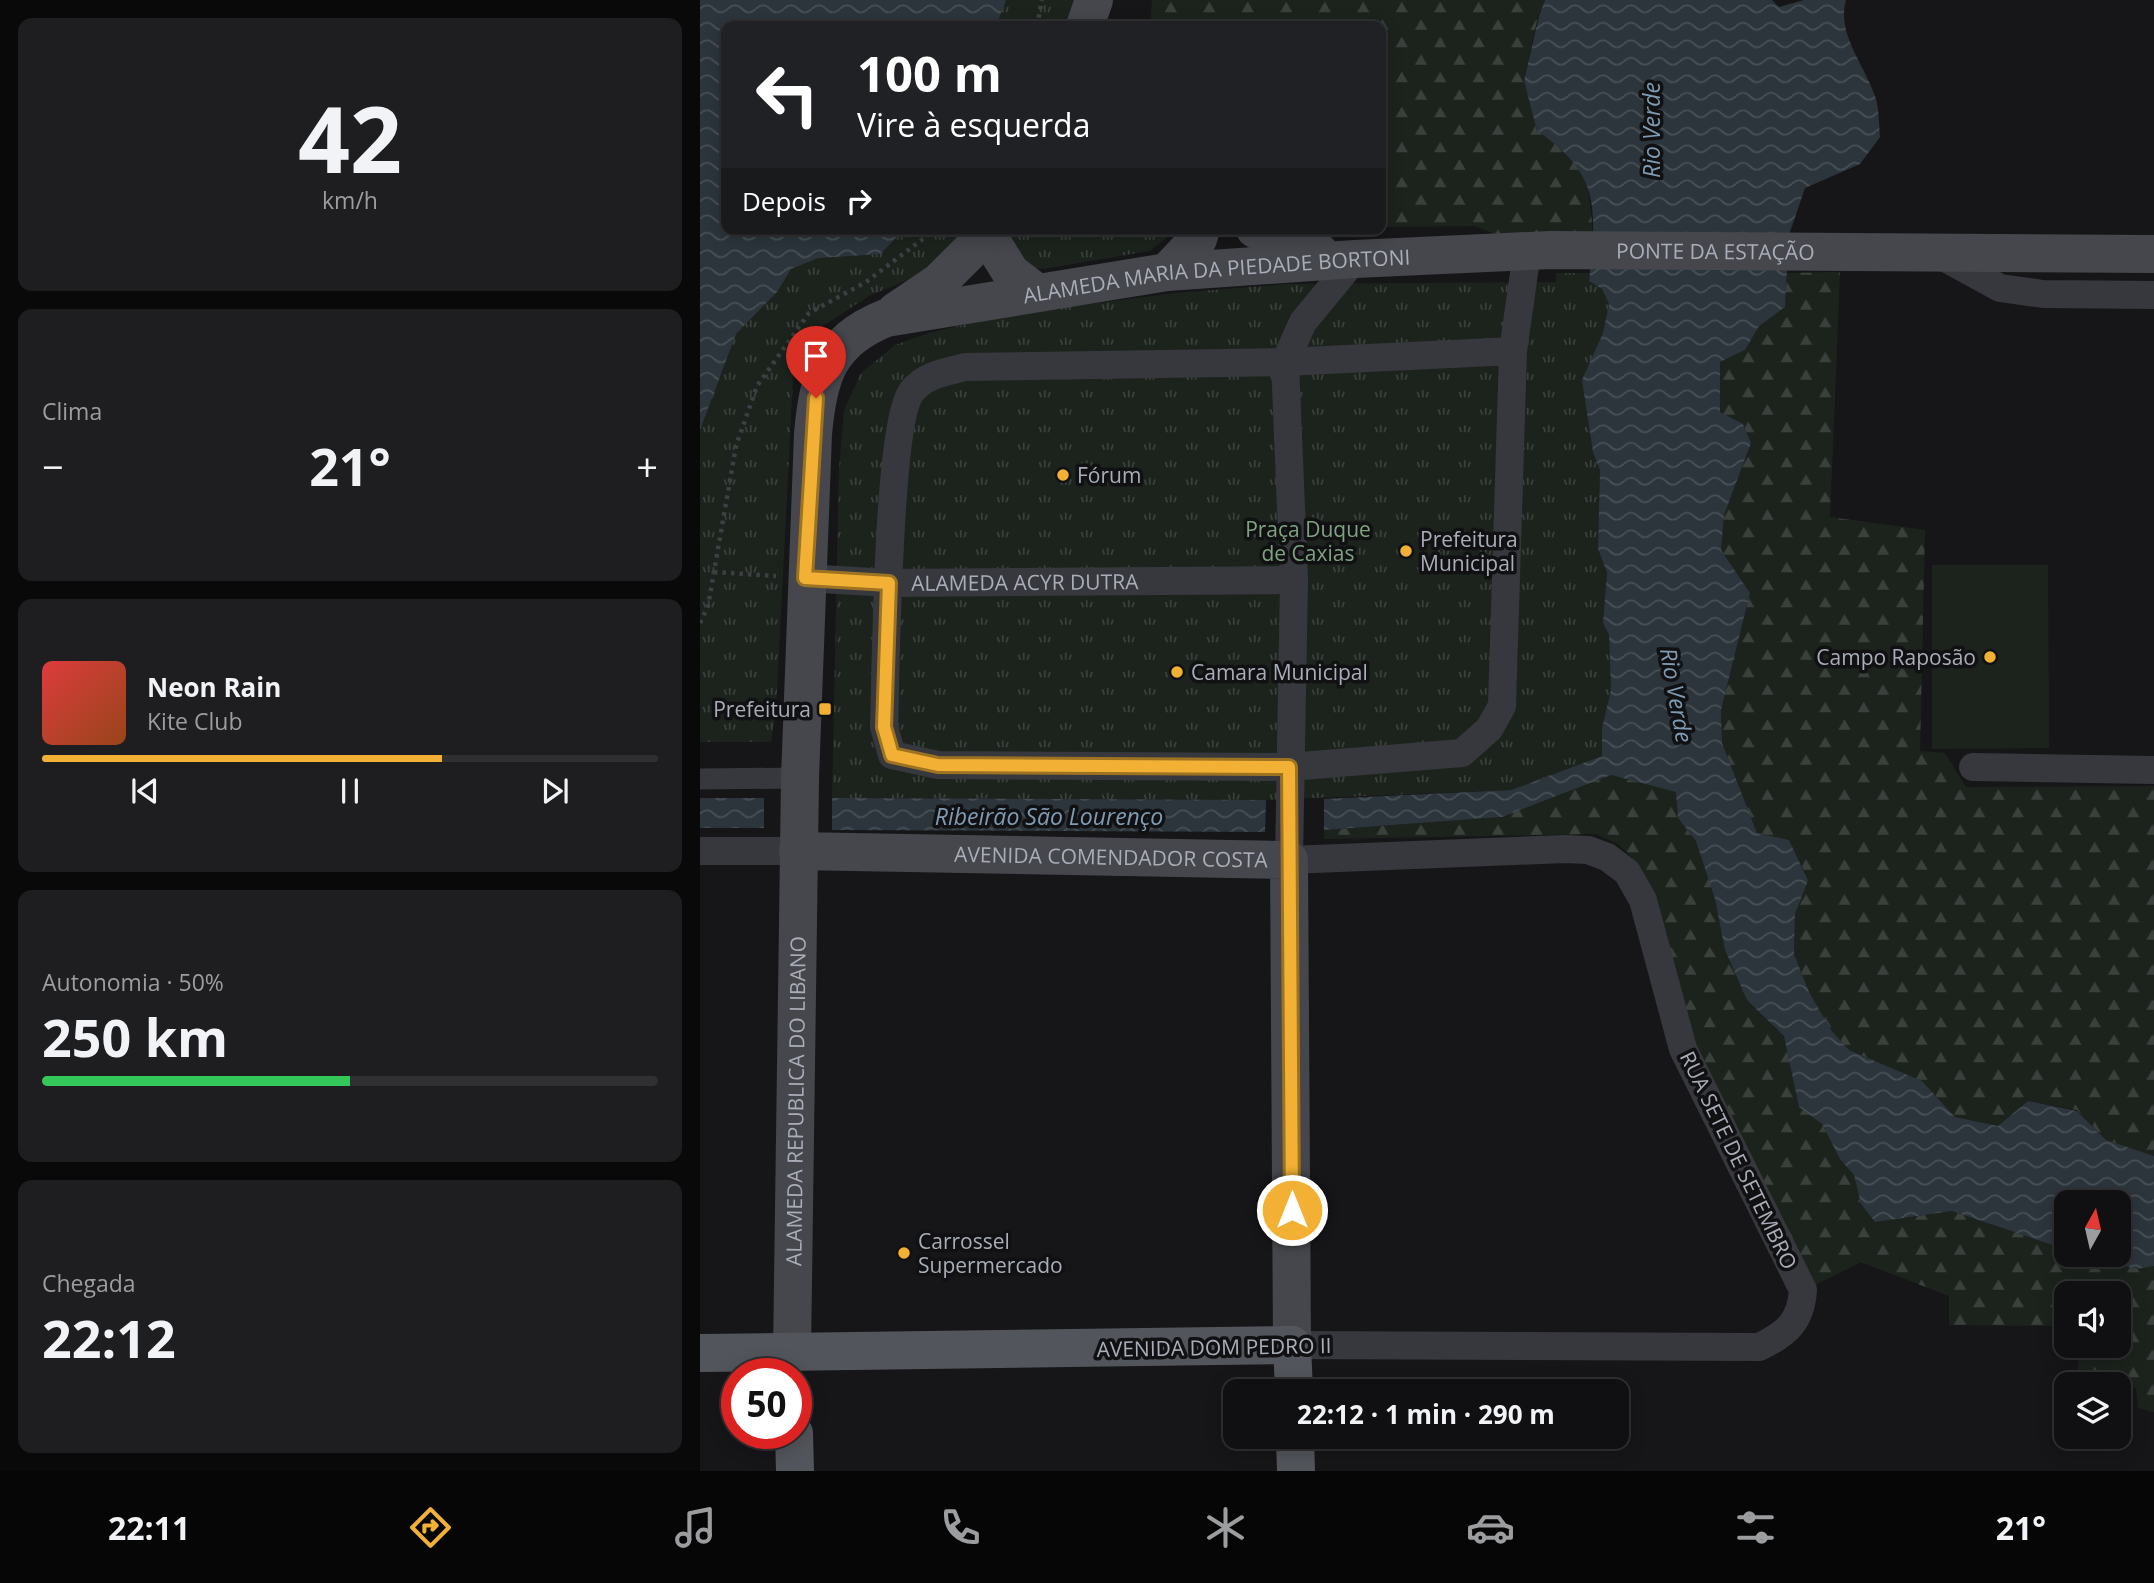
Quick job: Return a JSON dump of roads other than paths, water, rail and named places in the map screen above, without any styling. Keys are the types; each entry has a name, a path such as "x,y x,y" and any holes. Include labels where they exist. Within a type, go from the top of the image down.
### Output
{"main road":[{"path":"1086,21 1094,0"},
{"path":"1109,0 1112,21"},
{"path":"886,318 939,282 987,235"},
{"path":"992,235 1012,273 1036,292"},
{"path":"1167,272 1199,235"},
{"path":"1269,235 1298,248 1355,259"},
{"name":"PONTE DA ESTAÇÃO","path":"1538,251 1883,250 2154,254"},
{"name":"ALAMEDA MARIA DA PIEDADE BORTONI","path":"886,318 1167,272 1355,259 1538,251"},
{"name":"ALAMEDA REPUBLICA DO LIBANO","path":"792,1358 798,851 805,578 815,410 824,371 854,334 886,318"},
{"name":"AVENIDA COMENDADOR COSTA","path":"798,851 1289,860"},
{"path":"1289,860 1293,1379"},
{"name":"AVENIDA DOM PEDRO II","path":"812,1362 1292,1345"},
{"name":"AVENIDA DOM PEDRO II","path":"700,1353 746,1358"},
{"path":"794,1449 795,1471"},
{"path":"1295,1449 1296,1471"}],"street":[{"path":"1513,351 1285,362 965,367 932,375 911,391 895,459 884,727 892,755 938,765 1289,767 1462,753 1489,729 1502,706 1513,351 1538,251"},
{"path":"1934,251 2000,288 2043,294 2154,295"},
{"path":"1289,860 1294,580 1285,362 1303,322 1355,259"},
{"name":"ALAMEDA ACYR DUTRA","path":"805,578 889,583 1294,580"},
{"path":"1973,767 2154,770"},
{"path":"700,779 800,778"},
{"name":"AVENIDA COMENDADOR COSTA","path":"1289,860 1565,849"},
{"name":"RUA SETE DE SETEMBRO","path":"1565,849 1588,850 1607,857 1627,872 1643,900 1683,1049 1803,1290 1802,1311 1780,1337 1759,1347 1729,1347"},
{"name":"AVENIDA COMENDADOR COSTA","path":"700,851 798,851"},
{"name":"AVENIDA DOM PEDRO II","path":"1292,1345 1729,1347"}],"water":[{"path":"700,0 1006,0 998,21 721,21 721,235 899,235 880,254 818,258 791,269 777,292 736,334 700,430"},
{"name":"Rio Verde","path":"1545,0 1772,0 1779,7 1804,0 1846,0 1845,26 1876,99 1880,137 1860,164 1805,188 1789,235 1785,307 1759,326 1745,350 1720,362 1720,412 1743,424 1751,443 1724,515 1721,550 1750,593 1721,710 1722,743 1757,833 1789,840 1808,880 1795,914 1794,954 1809,992 1831,1030 1849,1050 1922,1081 1955,1117 1998,1126 2028,1101 2077,1111 2106,1140 2154,1156 2154,1266 2137,1269 2129,1267 2132,1267 2132,1190 2054,1190 2054,1246 1952,1211 1875,1222 1861,1204 1854,1175 1840,1159 1822,1124 1799,1107 1784,1036 1747,1000 1725,950 1715,899 1696,841 1678,818 1676,792 1611,775 1502,817 1324,830 1324,799 1511,790 1602,756 1602,728 1611,690 1609,635 1603,623 1607,572 1598,549 1600,470 1593,452 1582,380 1603,333 1609,304 1602,289 1589,281 1593,214 1584,179 1574,163 1537,131 1524,81"},
{"path":"700,798 764,798 764,828 700,828"},
{"name":"Ribeirão São Lourenço","path":"832,798 1266,800 1265,832 832,830"}],"place":[{"name":"Fórum","path":"1063,475"},
{"name":"Prefeitura Municipal","path":"1406,551"},
{"name":"Campo Raposão","path":"1990,657"},
{"name":"Camara Municipal","path":"1177,672"},
{"name":"Prefeitura","path":"825,709"},
{"name":"Carrossel Supermercado","path":"904,1253"}],"park label":[{"name":"Praça Duque de Caxias","path":"1308,541"}]}
